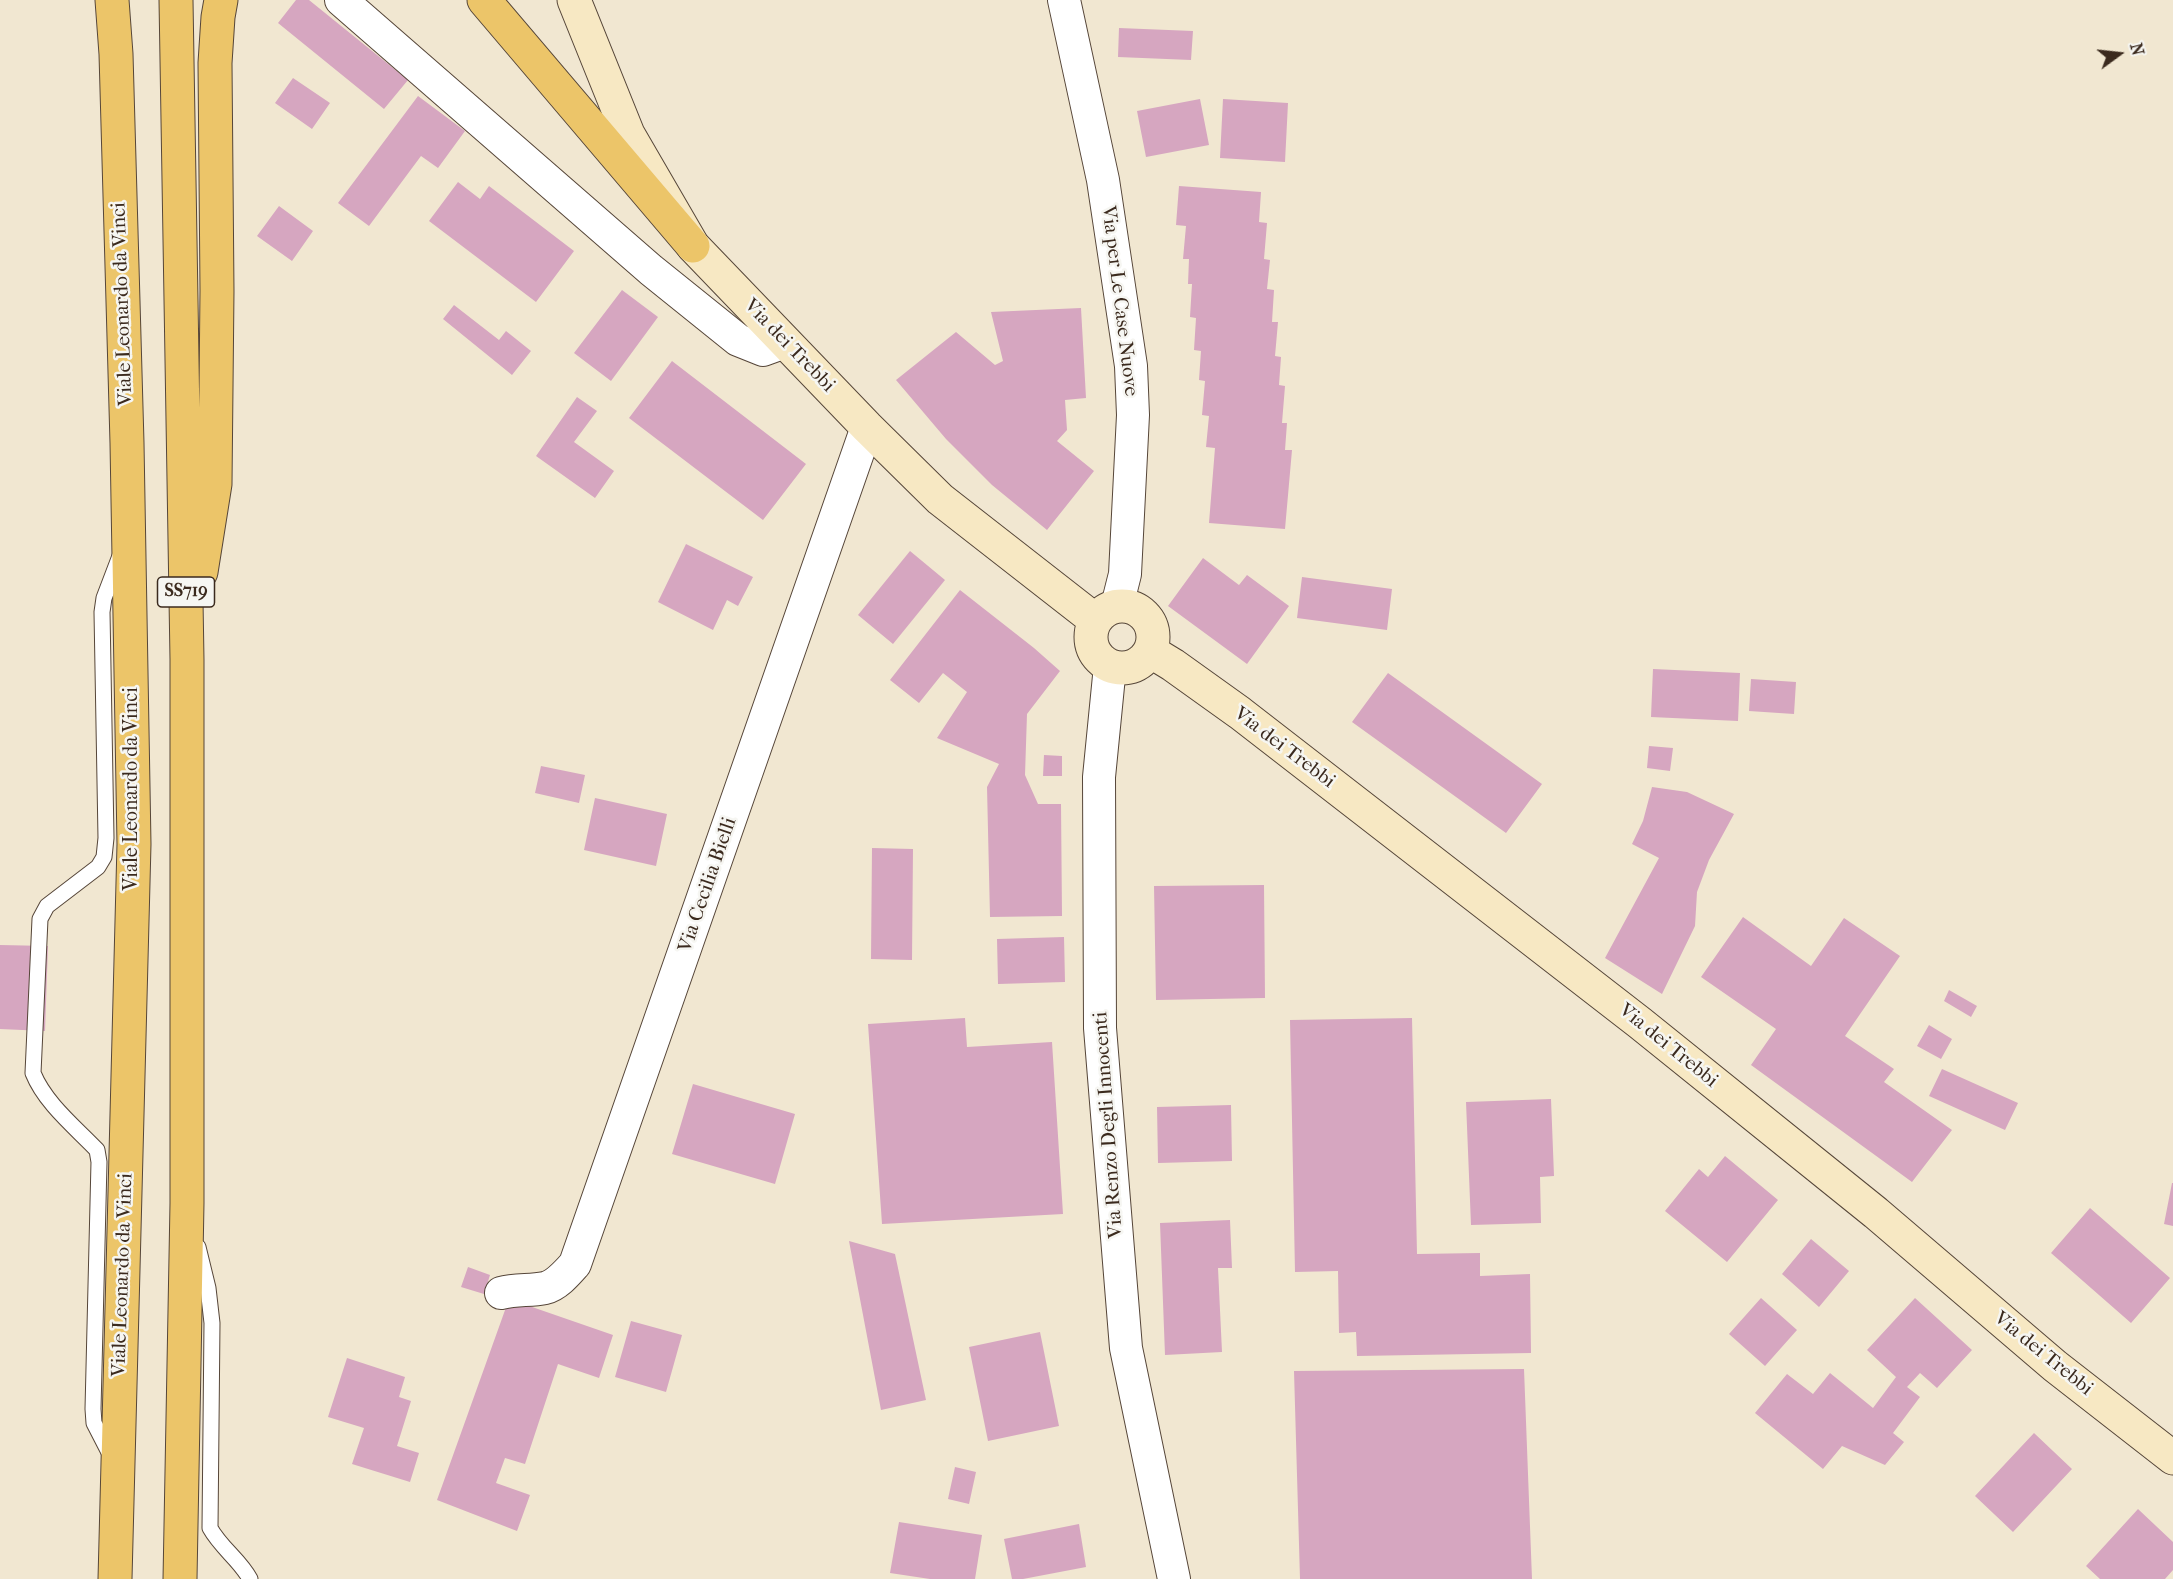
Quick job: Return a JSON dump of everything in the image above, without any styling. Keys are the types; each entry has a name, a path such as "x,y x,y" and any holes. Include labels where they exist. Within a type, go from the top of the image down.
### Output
{"highway":[{"name":"Viale Leonardo da Vinci","path":"112,0 116,54 134,844 115,1579"},
{"name":"SS719","path":"176,0 187,659 187,1194"},
{"path":"187,659 215,484 215,63 218,16 222,0"},
{"path":"484,0 693,246"},
{"path":"180,1579 187,1194"}],"street":[{"path":"340,0 651,270 738,340 763,350 785,342"},
{"name":"Via dei Trebbi","path":"574,0 628,134 693,246 867,428 940,499 1106,613"},
{"name":"Via per Le Case Nuove","path":"1064,0 1103,180 1131,366 1133,416 1125,564 1106,613"},
{"name":"Via Cecilia Bielli","path":"501,1293 516,1289 547,1288 562,1278 575,1264 867,428"},
{"path":"1136,609 1150,622 1153,642 1150,651 1144,659 1128,668 1110,666 1101,660 1090,641 1106,613 1136,609"},
{"name":"Via dei Trebbi","path":"1150,651 1240,713 1640,1023 1876,1213 2055,1366 2173,1458"},
{"name":"Via Renzo Degli Innocenti","path":"1110,666 1099,777 1100,1028 1126,1347 1174,1579"}],"lane":[{"path":"118,1470 94,1423 93,1409 99,1162 97,1150 38,1086 33,1073 40,919 46,906 99,867 104,857 106,838 102,612 104,598 128,537"},
{"path":"187,1194 208,1288 212,1323 210,1528 218,1542 244,1568 250,1579"}],"building":[{"path":"296,0 309,0 408,80 384,109 278,23"},
{"path":"1119,28 1193,31 1191,60 1118,57"},
{"path":"293,78 330,103 312,129 275,103"},
{"path":"418,96 465,131 438,168 421,156 369,226 338,203"},
{"path":"1200,99 1209,145 1146,157 1137,111"},
{"path":"1223,99 1288,103 1285,162 1220,158"},
{"path":"458,182 480,199 489,186 574,251 536,302 429,221"},
{"path":"1179,186 1261,192 1259,222 1267,223 1264,259 1270,260 1267,289 1274,290 1272,322 1278,322 1275,356 1281,357 1279,385 1285,386 1282,423 1287,423 1285,450 1292,450 1285,529 1209,523 1215,448 1206,447 1209,416 1202,415 1205,381 1199,380 1201,351 1194,350 1196,318 1190,317 1192,284 1188,284 1189,259 1183,259 1186,226 1176,225"},
{"path":"279,206 313,231 292,261 257,236"},
{"path":"622,290 658,317 611,381 574,353"},
{"path":"454,305 499,340 506,331 531,351 512,375 443,319"},
{"path":"1081,308 1086,398 1065,400 1067,430 1057,441 1094,471 1047,530 992,485 946,439 896,380 956,332 995,365 1003,361 991,312"},
{"path":"672,361 806,464 763,520 629,418"},
{"path":"577,397 597,411 574,442 614,471 595,498 536,456"},
{"path":"686,544 753,577 738,606 727,600 713,630 658,602"},
{"path":"910,551 945,580 893,644 858,615"},
{"path":"1203,558 1239,585 1247,575 1289,606 1247,664 1168,606"},
{"path":"1302,577 1392,589 1387,630 1297,618"},
{"path":"960,590 1060,671 1027,714 1025,775 1038,804 1061,804 1062,916 990,917 987,787 999,764 937,738 967,692 943,673 919,703 890,680"},
{"path":"1653,669 1740,673 1738,721 1651,717"},
{"path":"1388,673 1542,784 1506,833 1352,722"},
{"path":"1751,679 1796,682 1794,714 1749,711"},
{"path":"1649,746 1673,748 1670,771 1647,768"},
{"path":"1044,755 1062,756 1062,776 1043,776"},
{"path":"541,766 585,775 579,803 535,793"},
{"path":"1652,787 1687,792 1734,814 1709,860 1697,892 1695,926 1662,994 1605,958 1659,858 1632,844 1643,821"},
{"path":"595,798 667,814 656,866 584,850"},
{"path":"872,848 913,849 912,960 871,959"},
{"path":"1264,885 1265,998 1156,1000 1154,886"},
{"path":"1743,917 1811,966 1844,918 1900,956 1845,1036 1894,1069 1884,1082 1952,1130 1912,1182 1751,1065 1776,1029 1701,977"},
{"path":"1064,937 1065,982 998,984 997,939"},
{"path":"0,945 48,946 45,1031 0,1029"},
{"path":"1949,990 1977,1006 1971,1017 1944,1001"},
{"path":"965,1018 967,1047 1052,1042 1063,1214 882,1224 868,1024"},
{"path":"1412,1018 1417,1254 1480,1253 1480,1276 1530,1274 1531,1353 1357,1356 1356,1332 1339,1333 1338,1271 1295,1272 1290,1020"},
{"path":"1929,1025 1952,1039 1941,1059 1917,1046"},
{"path":"1942,1069 2018,1103 2005,1130 1929,1096"},
{"path":"693,1084 795,1114 775,1184 672,1154"},
{"path":"1551,1099 1554,1176 1540,1177 1541,1223 1471,1225 1466,1102"},
{"path":"1231,1105 1232,1161 1158,1163 1157,1107"},
{"path":"1725,1156 1778,1200 1727,1262 1665,1211 1699,1169 1708,1177"},
{"path":"2173,1183 2173,1226 2164,1224"},
{"path":"2090,1208 2170,1278 2131,1323 2051,1253"},
{"path":"1230,1220 1232,1268 1218,1268 1222,1352 1165,1355 1160,1223"},
{"path":"1811,1239 1849,1271 1819,1307 1782,1274"},
{"path":"849,1241 895,1254 926,1400 881,1410"},
{"path":"468,1267 490,1275 484,1294 461,1287"},
{"path":"1761,1298 1797,1330 1765,1366 1729,1334"},
{"path":"1915,1298 1972,1350 1937,1388 1920,1373 1907,1387 1920,1397 1893,1433 1904,1442 1885,1465 1842,1446 1823,1469 1755,1413 1787,1374 1813,1394 1830,1373 1873,1408 1896,1377 1867,1350"},
{"path":"509,1299 613,1335 599,1378 558,1364 525,1464 505,1458 496,1483 530,1495 517,1531 437,1500"},
{"path":"631,1321 682,1335 666,1392 615,1377"},
{"path":"1040,1332 1059,1426 988,1441 969,1347"},
{"path":"347,1358 405,1377 399,1397 411,1401 397,1446 419,1453 410,1482 352,1464 364,1428 328,1417"},
{"path":"1524,1369 1532,1579 1300,1579 1294,1371"},
{"path":"2034,1433 2072,1469 2013,1532 1975,1496"},
{"path":"955,1467 976,1472 969,1504 948,1499"},
{"path":"2138,1509 2173,1542 2173,1570 2165,1579 2100,1579 2086,1566"},
{"path":"899,1522 982,1535 975,1579 930,1579 890,1573"},
{"path":"1079,1524 1086,1567 1012,1579 1004,1539"}]}
